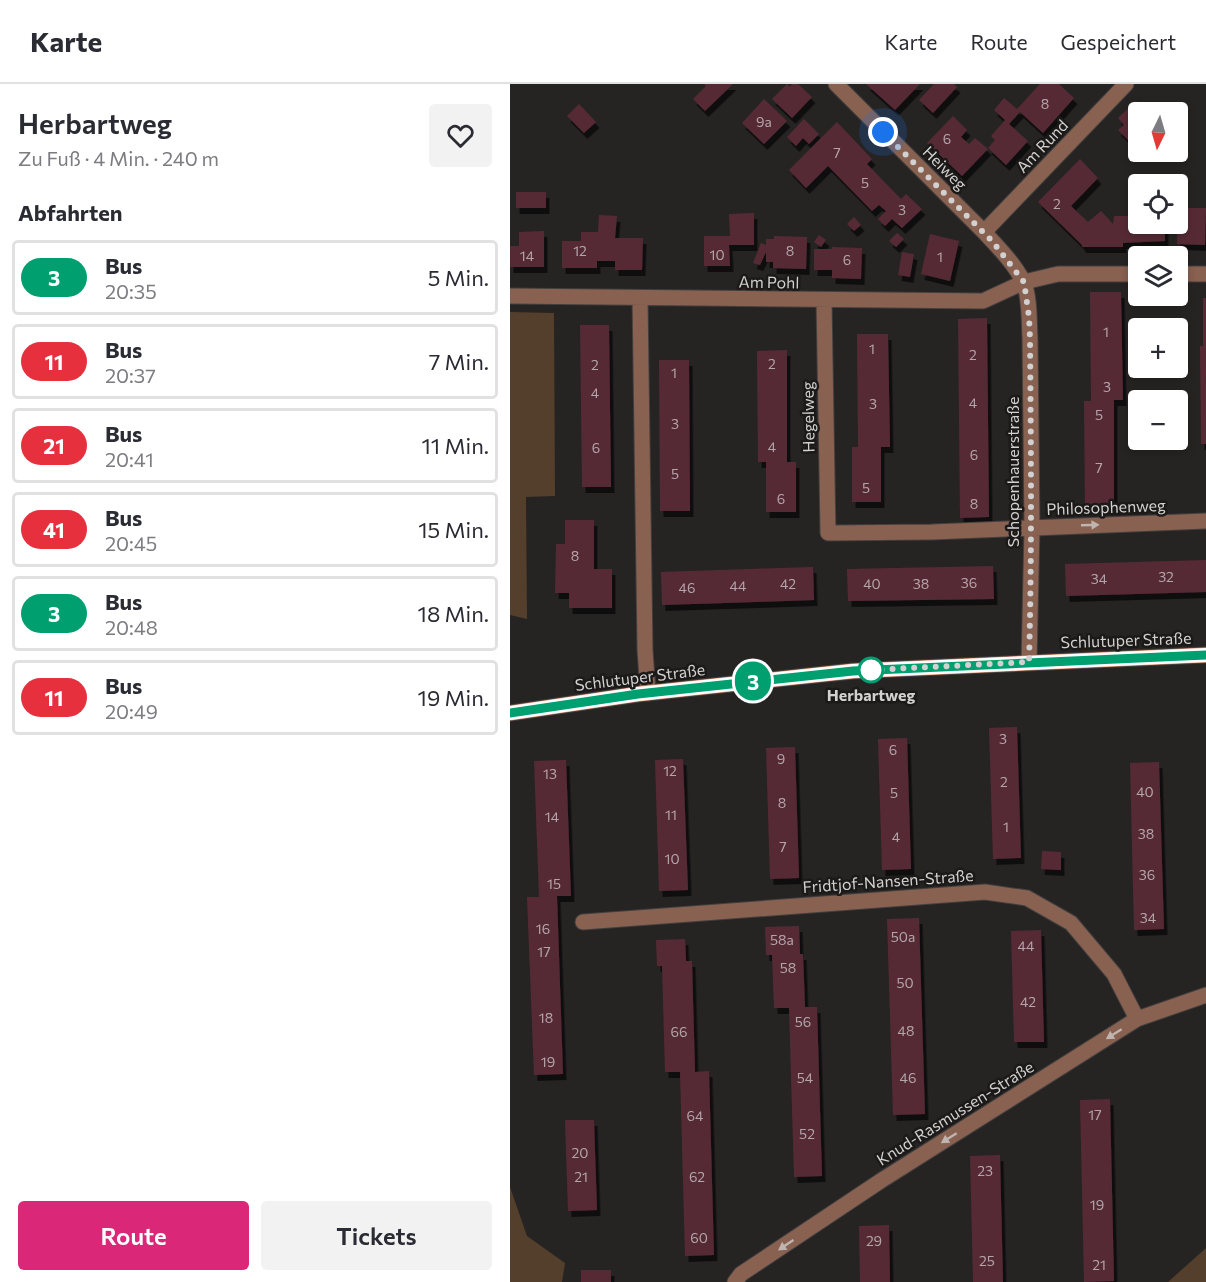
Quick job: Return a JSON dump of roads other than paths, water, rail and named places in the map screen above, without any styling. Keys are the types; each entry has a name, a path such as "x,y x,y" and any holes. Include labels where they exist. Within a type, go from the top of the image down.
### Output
{"main road":[{"name":"Schlutuper Straße","path":"510,712 648,693 853,671 1206,655"}],"street":[{"name":"Heiweg","path":"836,84 984,232 1001,250 1024,282"},
{"name":"Am Rund","path":"984,232 1126,84"},
{"name":"Am Pohl","path":"510,296 983,301 1024,282 1058,274 1128,274"},
{"path":"1188,274 1206,274"},
{"name":"Schopenhauerstraße","path":"1024,282 1029,317 1032,528 1029,662"},
{"path":"640,298 645,650 648,693"},
{"name":"Hegelweg","path":"824,301 828,533"},
{"name":"Philosophenweg","path":"828,533 1206,521"},
{"name":"Fridtjof-Nansen-Straße","path":"583,922 985,892 1027,898 1071,923 1114,974 1137,1019"},
{"name":"Knud-Rasmussen-Straße","path":"735,1282 741,1274 882,1180 1137,1019 1206,995"}],"place":[{"name":"Herbartweg","path":"871,670"}]}
